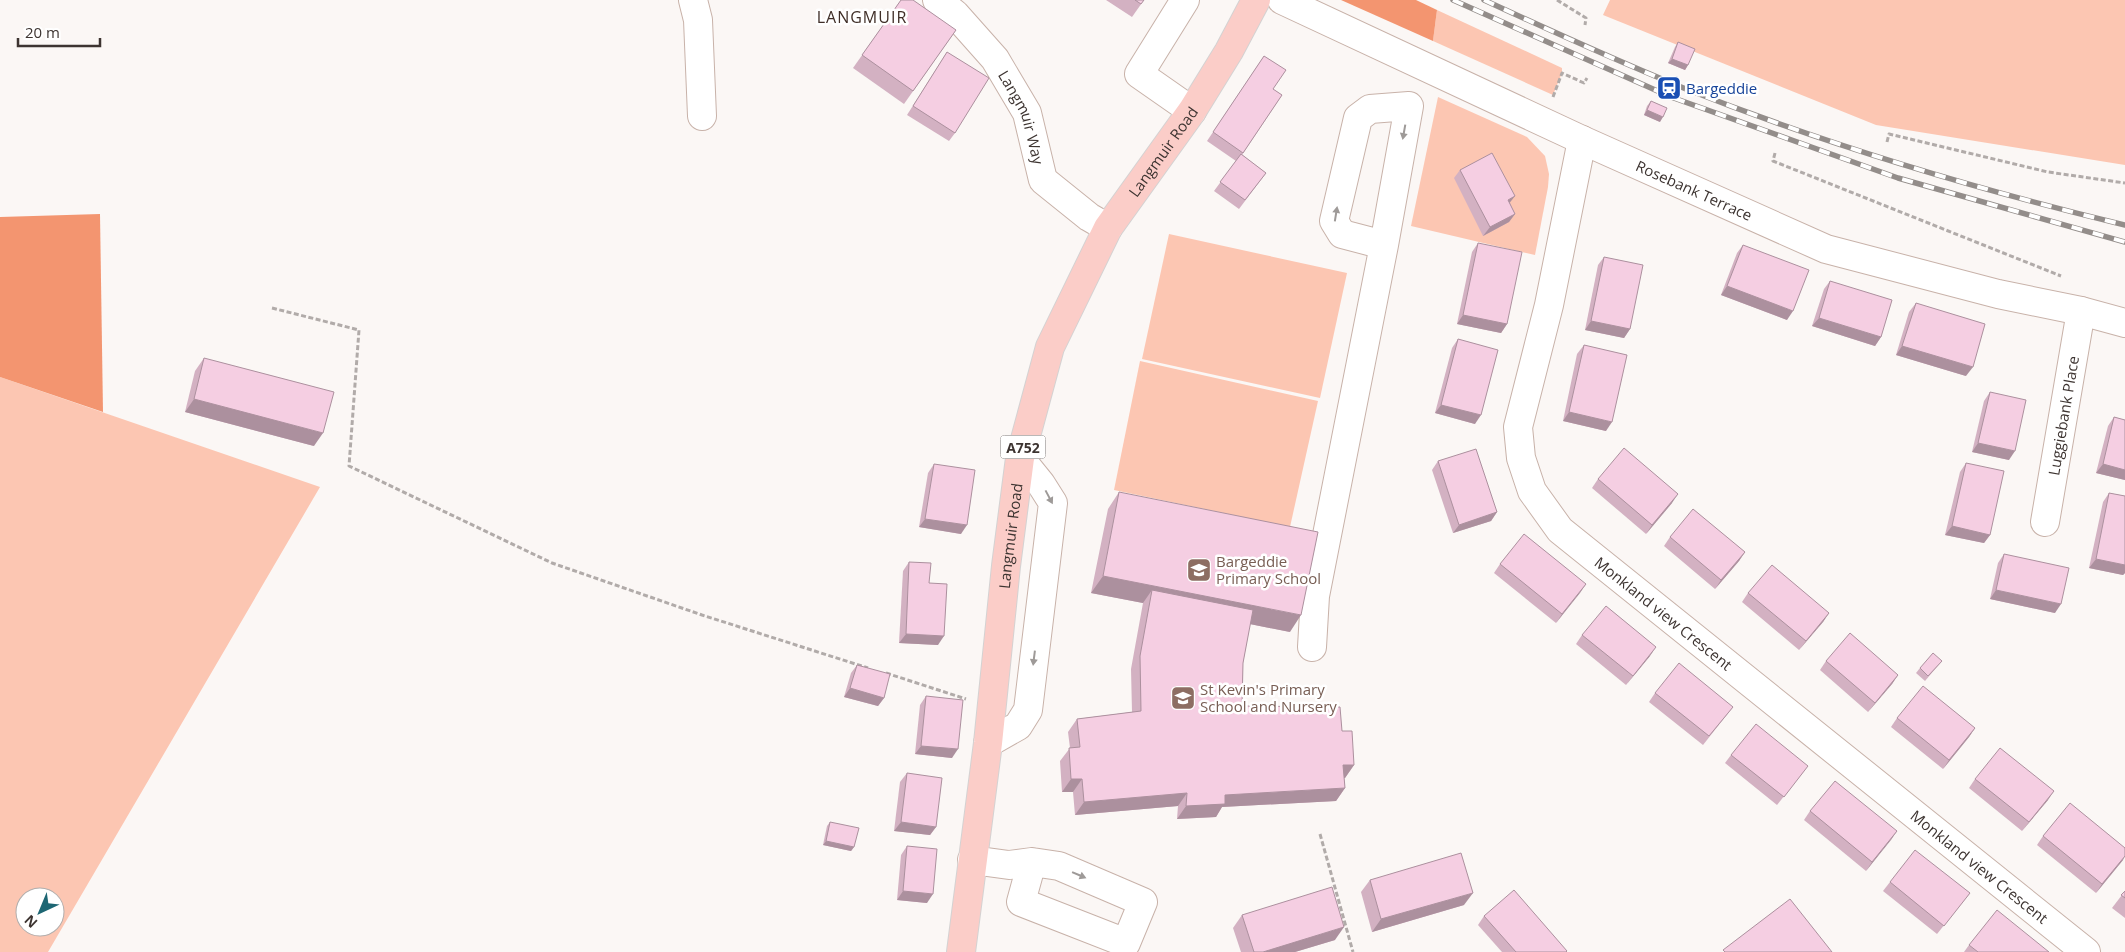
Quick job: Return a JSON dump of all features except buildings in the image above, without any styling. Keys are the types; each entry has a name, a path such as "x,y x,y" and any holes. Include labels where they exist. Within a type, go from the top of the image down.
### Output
{"main road":[{"name":"Langmuir Road","path":"961,952 988,743 990,705 1020,458 1050,347 1108,228 1192,111 1229,51 1256,0"}],"street":[{"path":"693,0 698,20 702,116"},
{"name":"Langmuir Way","path":"937,0 955,14 995,59 1027,113 1043,180 1089,217 1108,228"},
{"path":"1185,0 1139,74 1192,111"},
{"name":"Rosebank Terrace","path":"1282,0 1582,140 1826,249 1998,294 2125,323"},
{"path":"1312,647 1315,596 1413,89 1412,61"},
{"path":"1384,245 1342,234 1334,221 1358,118 1370,109 1409,106"},
{"name":"Monkland view Crescent","path":"1582,140 1549,305 1518,427 1522,458 1532,491 1560,530 2086,952"},
{"name":"Luggiebank Place","path":"2045,522 2069,309"},
{"path":"988,743 1018,726 1028,710 1053,504 1041,484 1020,458"},
{"path":"972,860 1009,865 1032,862"}],"path":[{"path":"1557,0 1586,18 1584,25"},
{"path":"1554,96 1562,73 1584,83 1587,78"},
{"path":"1887,142 1889,134 2048,172 2125,182"},
{"path":"1775,153 1773,161 2064,278 2069,309"},
{"path":"272,308 359,330 350,466 552,563 702,615 874,670"},
{"path":"883,672 990,705"},
{"path":"1320,834 1353,952"}],"shaded area":[{"path":"1341,0 1416,0 1437,10 1433,41"},
{"path":"1610,0 2125,0 2125,165 1876,125 1603,15"},
{"path":"1437,10 1562,68 1562,73 1553,95 1433,41"},
{"path":"1438,97 1527,137 1545,156 1549,174 1548,187 1535,255 1411,226"},
{"path":"100,214 103,412 0,377 0,217"},
{"path":"1169,234 1347,273 1320,398 1142,359"},
{"path":"1140,361 1318,401 1290,527 1114,490"},
{"path":"0,377 320,487 65,923 65,887 15,887 15,937 57,937 48,952 0,952"}],"railway":[{"path":"1453,0 1671,97 1898,178 2125,242"},
{"path":"1484,0 1656,77 1790,128 1957,181 2125,225"}],"place":[{"name":"Bargeddie","path":"1669,88"},
{"name":"Bargeddie Primary School","path":"1199,570"},
{"name":"St Kevin's Primary School and Nursery","path":"1183,698"}],"district":[{"name":"LANGMUIR","path":"862,17"}]}
